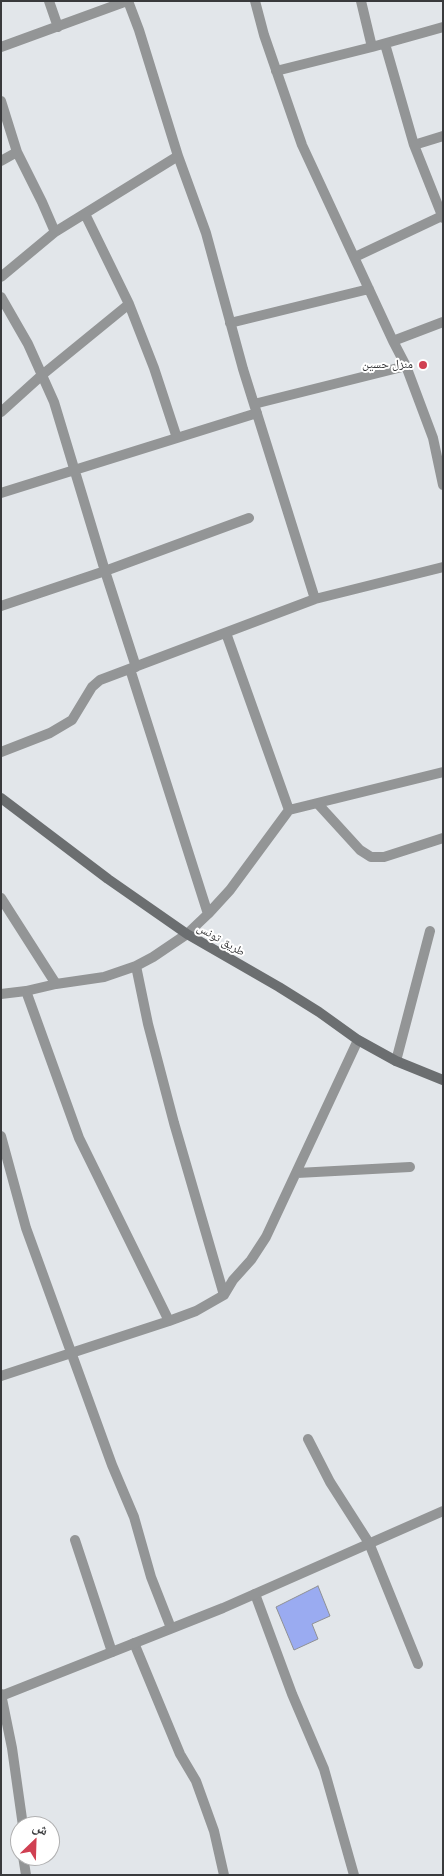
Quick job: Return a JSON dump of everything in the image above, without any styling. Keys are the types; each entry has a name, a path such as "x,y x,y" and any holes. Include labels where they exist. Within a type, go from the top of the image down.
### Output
{"main road":[{"name":"طريق تونس","path":"1,798 130,895 187,934 320,1012 358,1040 396,1061 443,1080"}],"street":[{"path":"49,1 58,27"},
{"path":"1,47 128,1 139,30 178,156 206,234 255,409 315,599"},
{"path":"255,1 264,35 302,145 438,437 443,485"},
{"path":"362,1 372,47"},
{"path":"276,71 385,44 443,27"},
{"path":"354,256 442,217 414,145 385,44"},
{"path":"1,101 17,152 55,232"},
{"path":"414,145 443,136"},
{"path":"1,161 17,152"},
{"path":"1,276 55,232 178,156"},
{"path":"85,214 129,304 178,438"},
{"path":"230,323 369,289"},
{"path":"1,297 28,344 54,402 208,914"},
{"path":"1,412 42,375 129,304"},
{"path":"393,341 443,322"},
{"path":"1,493 178,438 255,409 406,366"},
{"path":"1,606 105,571 248,518"},
{"path":"1,752 50,733 72,720 92,687 100,680 315,599 443,567"},
{"path":"226,633 289,810"},
{"path":"1,994 104,977 136,966 187,934 208,914 230,890 289,810 443,772"},
{"path":"318,804 360,850 371,857 384,857 443,838"},
{"path":"1,898 56,984"},
{"path":"396,1061 430,932"},
{"path":"136,966 148,1024 174,1123 224,1295"},
{"path":"26,991 79,1138 170,1321"},
{"path":"1,1376 170,1321 224,1295 233,1280 251,1260 266,1237 358,1040"},
{"path":"1,1136 26,1228 121,1489 134,1517 151,1577 171,1628"},
{"path":"296,1173 410,1167"},
{"path":"308,1439 330,1482 369,1543 418,1664"},
{"path":"22,1816 14,1757 1,1695 255,1594 443,1511"},
{"path":"75,1540 112,1652"},
{"path":"255,1594 292,1694 324,1769 354,1875"},
{"path":"134,1643 180,1754 196,1781 214,1831 224,1875"}],"building":[{"path":"318,1586 330,1616 312,1624 318,1639 294,1650 276,1607"}],"place":[{"name":"منزل حسين","path":"423,365"}]}
